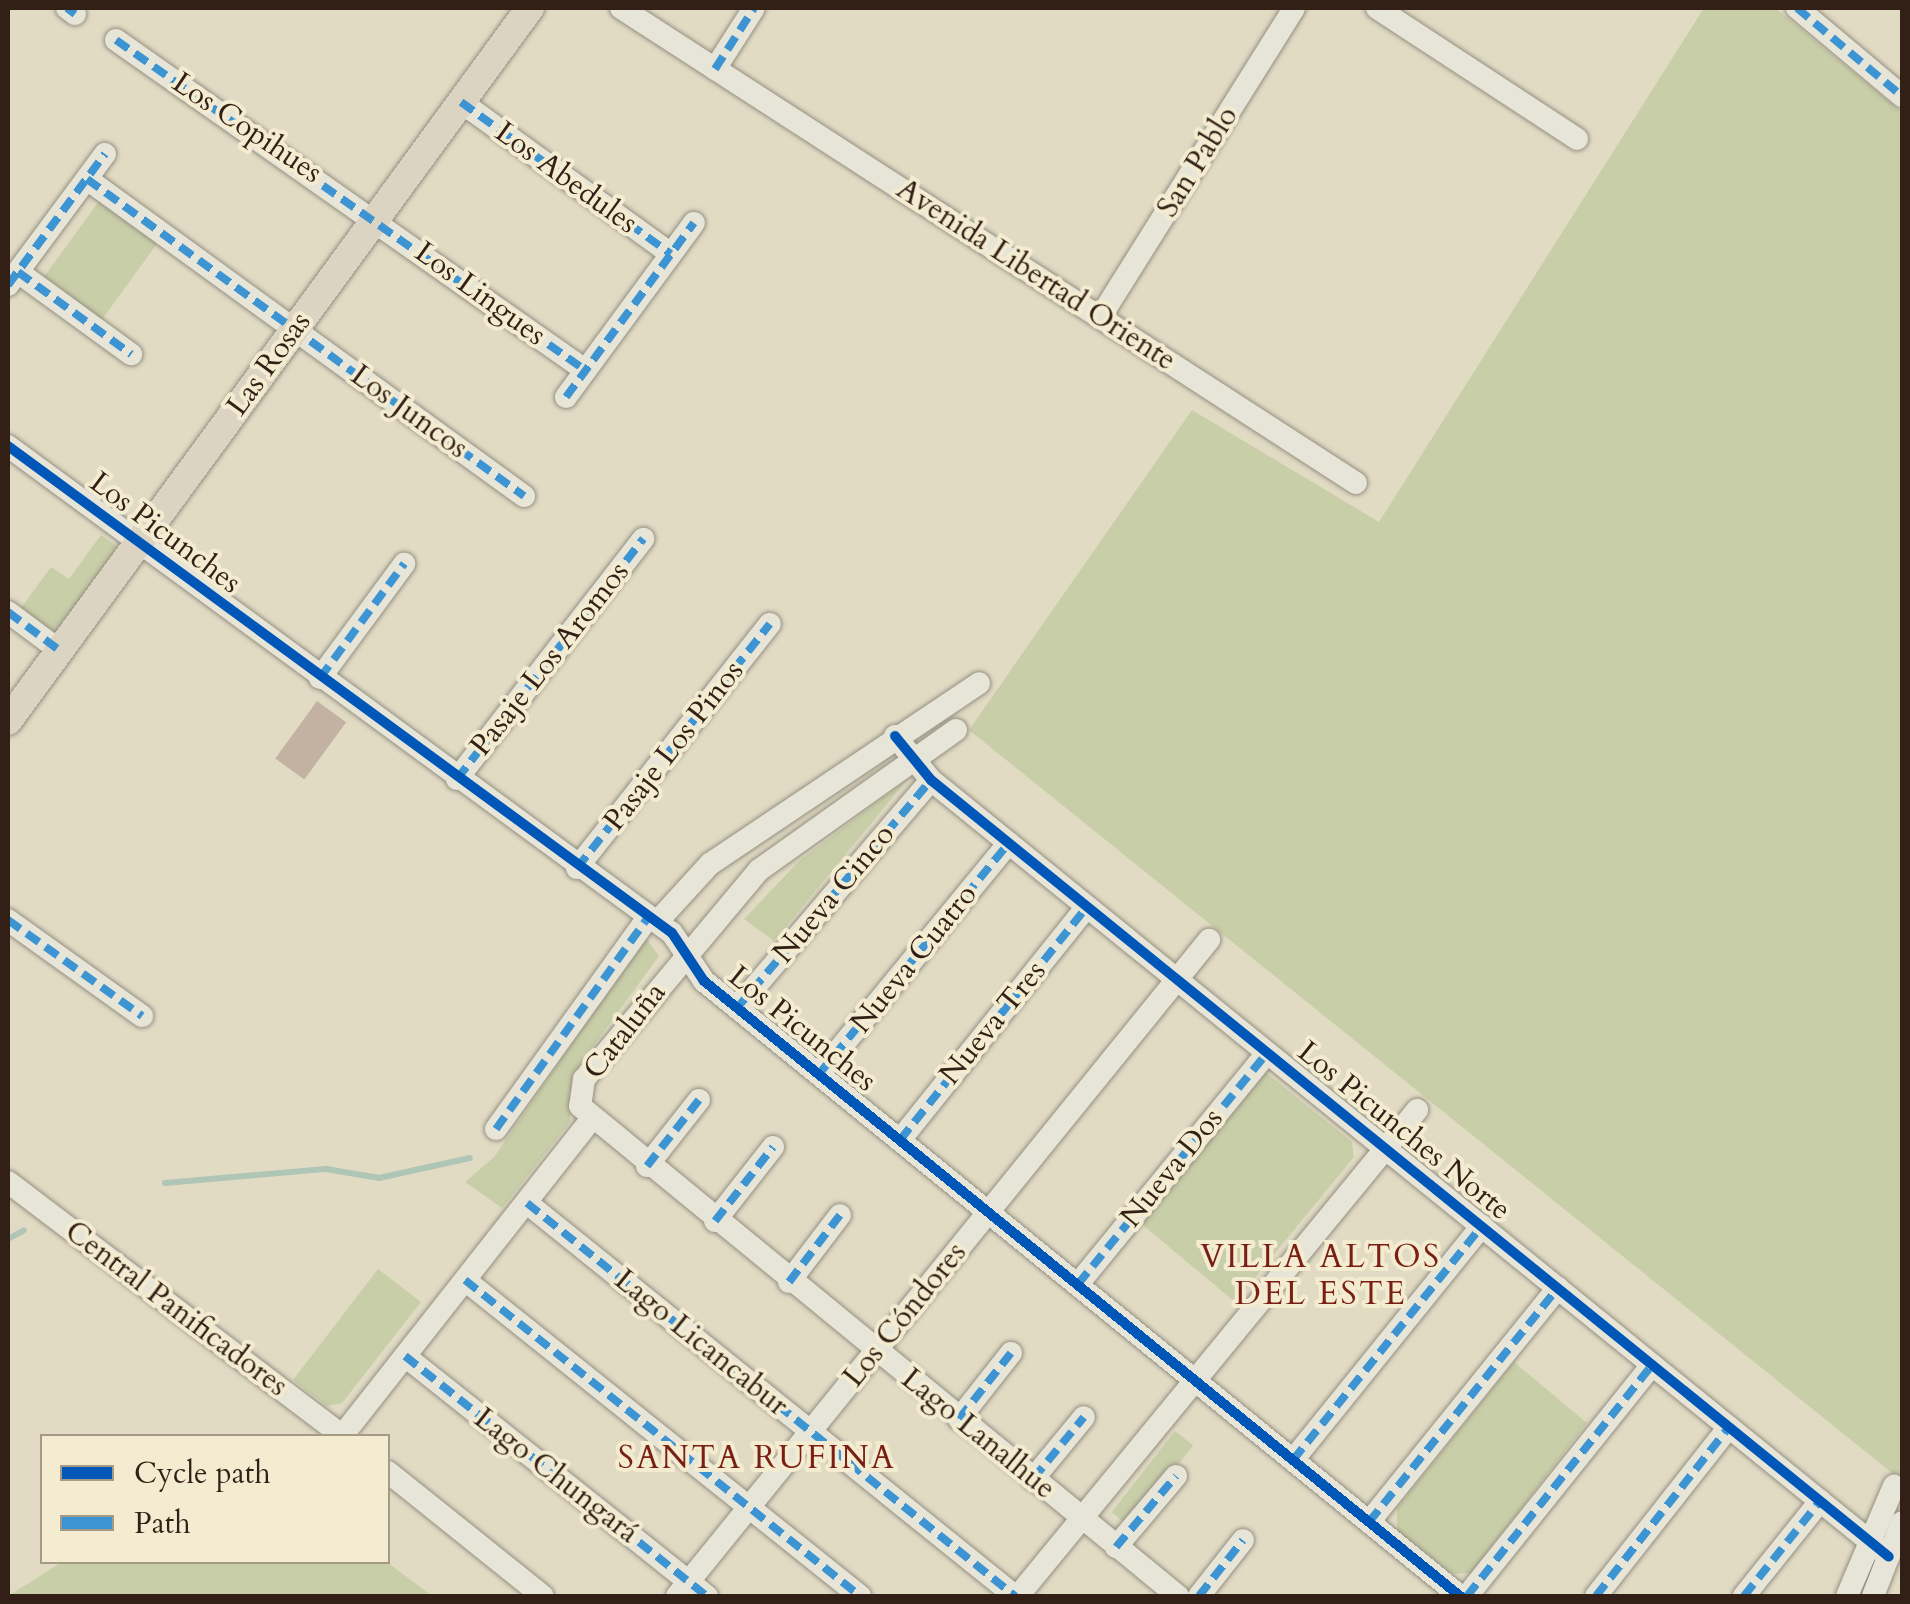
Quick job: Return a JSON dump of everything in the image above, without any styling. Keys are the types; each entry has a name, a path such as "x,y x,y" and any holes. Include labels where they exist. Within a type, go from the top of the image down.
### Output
{"main road":[{"name":"Las Rosas","path":"8,721 530,8"}],"street":[{"name":"Avenida Libertad Oriente","path":"622,8 1356,483"},
{"path":"715,68 754,8"},
{"name":"San Pablo","path":"1101,316 1294,8"},
{"path":"1378,8 1577,138"},
{"path":"1797,8 1902,96"},
{"name":"Los Copihues","path":"116,40 376,217"},
{"name":"Los Abedules","path":"461,102 671,254"},
{"path":"105,154 13,278 131,354"},
{"name":"Los Juncos","path":"87,179 524,496"},
{"name":"Los Lingues","path":"376,217 585,370"},
{"path":"566,396 694,223"},
{"name":"Los Picunches","path":"8,446 652,921 737,1008 1464,1596"},
{"name":"Pasaje Los Aromos","path":"457,779 643,539"},
{"path":"320,678 404,564"},
{"path":"8,612 60,650"},
{"name":"Pasaje Los Pinos","path":"577,868 770,624"},
{"path":"496,1129 652,921 710,864 895,736 980,683"},
{"name":"Cataluña","path":"344,1434 590,1122 580,1106 584,1079 685,954 759,870 956,730"},
{"name":"Los Picunches Norte","path":"895,736 931,780 1880,1549"},
{"name":"Nueva Cinco","path":"737,1008 931,780"},
{"name":"Nueva Cuatro","path":"819,1074 1008,843"},
{"name":"Nueva Tres","path":"900,1140 1087,907"},
{"path":"8,920 142,1016"},
{"name":"Los Cóndores","path":"691,1592 750,1507 1209,940"},
{"name":"Nueva Dos","path":"1078,1284 1267,1053"},
{"path":"647,1166 699,1100"},
{"path":"1017,1596 1417,1110"},
{"name":"Lago Lanalhue","path":"590,1122 1178,1596"},
{"path":"715,1221 773,1148"},
{"name":"Central Panificadores","path":"8,1182 339,1434"},
{"name":"Lago Licancabur","path":"527,1203 1017,1596"},
{"path":"790,1282 840,1215"},
{"path":"1292,1460 1482,1226"},
{"path":"466,1280 860,1596"},
{"path":"1369,1522 1558,1288"},
{"path":"959,1419 1011,1353"},
{"name":"Lago Chungará","path":"405,1356 691,1592"},
{"path":"1464,1596 1652,1365"},
{"path":"1033,1479 1084,1416"},
{"path":"1596,1596 1729,1426"},
{"path":"390,1474 543,1596"},
{"path":"1116,1547 1176,1476"},
{"path":"1873,1596 1894,1486"},
{"path":"1744,1596 1820,1500"},
{"path":"1848,1596 1902,1522"},
{"path":"1199,1596 1243,1540"}],"green space":[{"path":"1704,8 1775,8 1902,112 1902,1481 969,730 1192,410 1379,522"},
{"path":"102,197 160,239 102,319 44,277"},
{"path":"101,535 126,553 63,639 21,608 51,567 69,579"},
{"path":"907,780 774,941 744,919 800,860"},
{"path":"645,937 659,956 573,1074 570,1122 502,1208 465,1182 494,1157"},
{"path":"1263,1070 1352,1142 1354,1157 1235,1302 1139,1222"},
{"path":"378,1269 421,1302 342,1403 327,1406 293,1380"},
{"path":"1514,1362 1587,1423 1471,1573 1453,1574 1397,1531 1397,1508"},
{"path":"1175,1431 1193,1445 1130,1526 1112,1512"},
{"path":"59,1564 390,1564 432,1596 8,1596"}],"building":[{"path":"317,701 346,722 304,780 275,758"}],"waterway":[{"path":"165,1183 326,1169 379,1178 470,1158"},
{"path":"8,1239 24,1230"}],"marked path":[{"path":"67,8 75,14"},
{"path":"715,69 754,8"},
{"path":"1797,8 1902,96"},
{"path":"116,40 585,370"},
{"path":"461,102 671,254"},
{"path":"8,285 105,154"},
{"path":"87,179 524,496"},
{"path":"566,397 694,223"},
{"path":"18,272 131,354"},
{"path":"457,779 643,539"},
{"path":"320,678 404,564"},
{"path":"8,612 59,650"},
{"path":"577,868 770,624"},
{"path":"737,1008 931,780"},
{"path":"819,1074 1009,843"},
{"path":"900,1140 1087,907"},
{"path":"496,1129 647,919"},
{"path":"8,920 142,1016"},
{"path":"1078,1284 1267,1053"},
{"path":"647,1166 699,1100"},
{"path":"715,1221 773,1147"},
{"path":"527,1203 1015,1596"},
{"path":"789,1282 840,1215"},
{"path":"1293,1460 1482,1226"},
{"path":"465,1280 860,1596"},
{"path":"1369,1522 1558,1288"},
{"path":"959,1419 1011,1353"},
{"path":"405,1356 707,1596"},
{"path":"1467,1596 1652,1365"},
{"path":"1033,1479 1084,1417"},
{"path":"1596,1596 1729,1427"},
{"path":"1116,1547 1176,1476"},
{"path":"1744,1596 1820,1501"},
{"path":"1199,1596 1243,1540"}],"cycle path":[{"path":"8,446 672,933 704,981 1460,1596"},
{"path":"895,736 931,780 1889,1557"}],"district":[{"name":"VILLA ALTOS DEL ESTE","path":"1321,1276"},
{"name":"SANTA RUFINA","path":"757,1458"}]}
